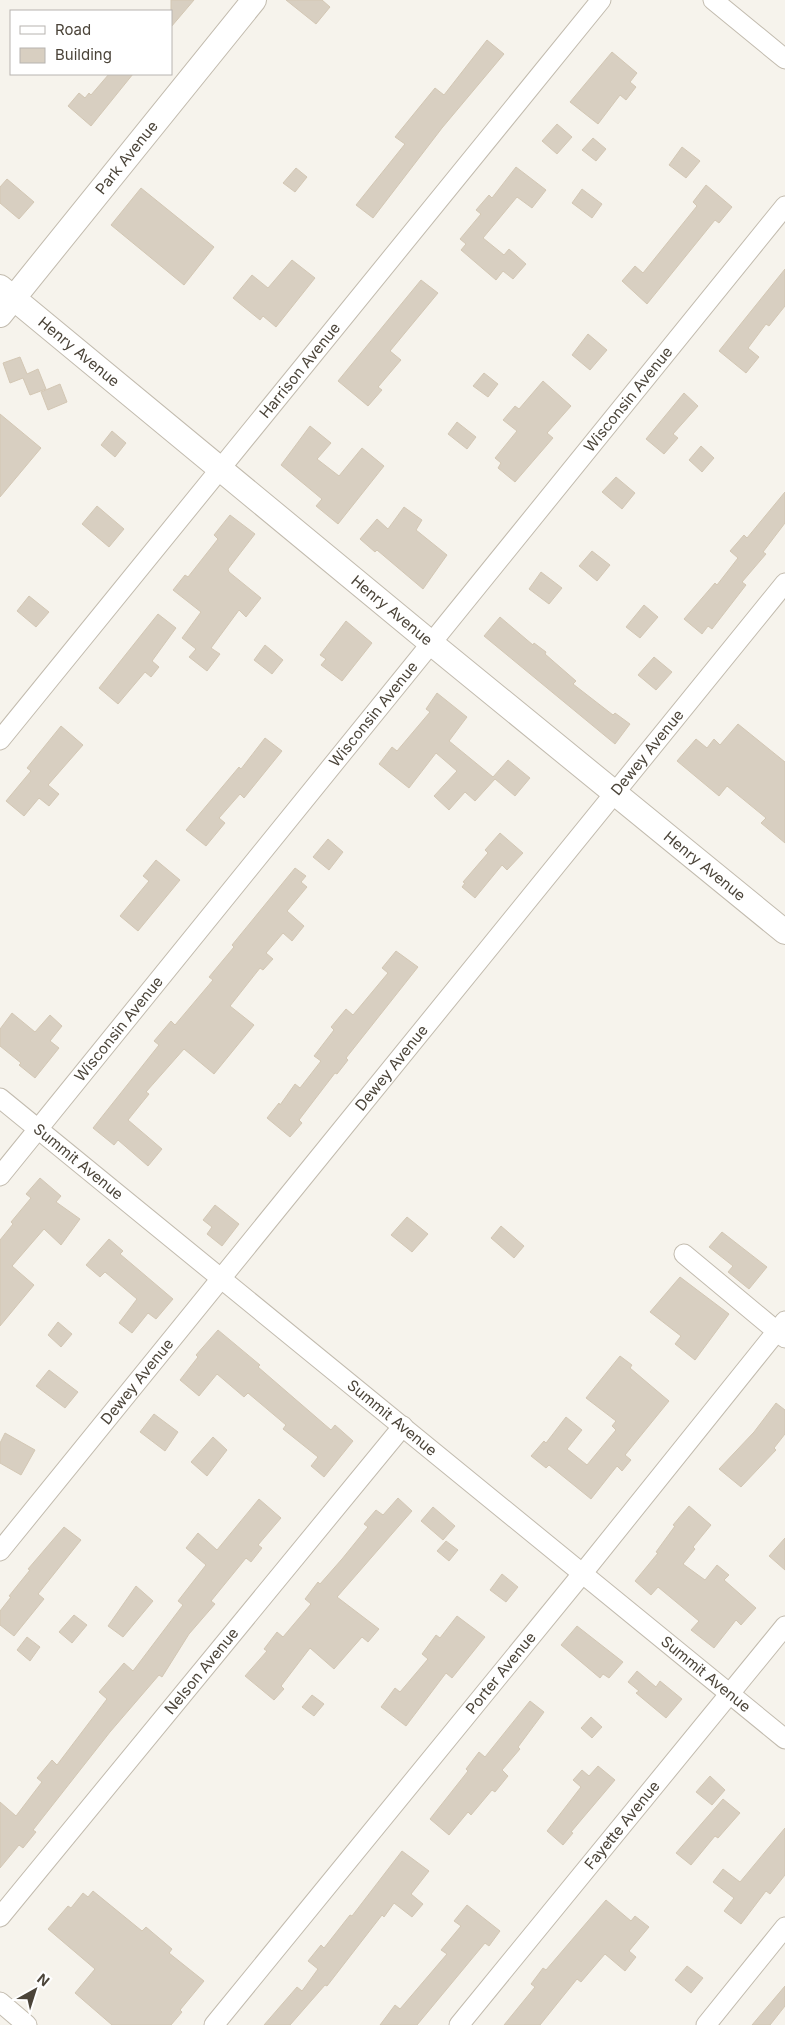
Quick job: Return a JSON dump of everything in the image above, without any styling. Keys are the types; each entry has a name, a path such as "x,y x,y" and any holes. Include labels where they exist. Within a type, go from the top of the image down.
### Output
{"street":[{"name":"Park Avenue","path":"5,300 254,0"},
{"name":"Harrison Avenue","path":"0,740 601,0"},
{"path":"713,0 785,59"},
{"name":"Wisconsin Avenue","path":"0,1176 785,206"},
{"name":"Henry Avenue","path":"5,300 220,468 785,932"},
{"name":"Dewey Avenue","path":"0,1551 222,1280 785,583"},
{"name":"Summit Avenue","path":"0,1098 785,1739"},
{"path":"684,1254 782,1330"},
{"name":"Porter Avenue","path":"214,2025 782,1330"},
{"name":"Nelson Avenue","path":"0,1917 402,1426"},
{"name":"Fayette Avenue","path":"459,2025 729,1692 785,1626"},
{"path":"706,2025 785,1927"},
{"path":"0,2002 27,2025"}],"building":[{"path":"171,0 194,0 172,26"},
{"path":"286,0 322,0 330,7 316,24"},
{"path":"487,40 504,54 442,128 373,218 356,205 405,144 395,137 435,88 444,95"},
{"path":"612,52 637,73 630,82 636,87 626,100 620,95 598,124 570,102"},
{"path":"108,75 132,75 91,126 68,106 79,93 85,98 89,93 91,95"},
{"path":"557,124 572,137 557,154 542,141"},
{"path":"593,138 606,149 596,161 582,150"},
{"path":"682,147 700,161 686,178 669,165"},
{"path":"516,167 546,190 532,208 517,197 483,238 504,255 509,249 526,264 513,279 503,271 496,280 461,250 466,244 460,239 481,214 476,210 489,195 492,198"},
{"path":"296,168 307,177 295,192 283,183"},
{"path":"7,179 34,202 19,219 0,203 0,187"},
{"path":"706,185 732,207 719,223 715,220 647,304 622,281 635,266 643,273 697,206 693,202"},
{"path":"141,188 214,247 184,285 111,225"},
{"path":"582,189 602,204 592,218 572,203"},
{"path":"292,260 315,278 276,327 263,316 260,320 233,298 252,275 268,288"},
{"path":"785,269 785,306 769,326 766,324 748,348 759,357 746,373 719,351"},
{"path":"421,280 438,293 390,351 401,360 378,387 382,390 368,406 338,381"},
{"path":"588,334 607,350 590,370 572,355"},
{"path":"20,357 27,374 38,369 46,389 30,395 23,378 10,383 3,363"},
{"path":"484,373 498,384 488,397 473,386"},
{"path":"543,381 571,406 547,433 553,438 515,482 498,468 501,463 495,458 517,431 503,420 515,406 519,409"},
{"path":"60,384 67,402 48,410 41,392"},
{"path":"684,393 698,406 673,434 678,438 664,454 646,439"},
{"path":"0,414 41,448 0,497"},
{"path":"457,422 476,437 467,449 448,434"},
{"path":"310,426 331,443 317,459 339,476 362,448 384,466 338,524 316,506 322,499 281,465"},
{"path":"112,431 126,443 115,457 101,445"},
{"path":"701,446 714,458 702,472 689,460"},
{"path":"616,477 635,493 622,509 602,492"},
{"path":"785,492 785,523 763,552 766,554 742,582 746,585 712,629 708,626 702,634 684,619 715,583 717,585 738,558 730,551 744,535 747,538"},
{"path":"97,506 124,529 109,547 82,524"},
{"path":"404,507 422,520 416,530 447,555 423,589 377,550 375,552 360,539 377,519 388,529"},
{"path":"230,515 255,534 228,569 229,572 261,598 246,617 239,610 211,648 220,654 207,671 189,657 196,649 182,638 201,612 173,590 185,575 188,577 218,539 214,535"},
{"path":"592,551 610,565 597,581 579,566"},
{"path":"541,572 562,588 549,604 529,589"},
{"path":"29,596 49,612 36,627 17,611"},
{"path":"644,605 658,617 640,638 626,627"},
{"path":"158,614 176,628 152,661 159,667 151,677 145,672 118,704 99,688"},
{"path":"500,617 533,645 534,643 546,652 545,654 576,681 573,684 613,715 615,713 630,724 615,744 484,636"},
{"path":"346,621 372,643 342,681 321,665 326,659 320,655"},
{"path":"265,645 283,660 272,674 254,660"},
{"path":"654,657 672,672 656,690 638,675"},
{"path":"437,693 467,717 449,741 493,777 508,760 530,778 515,796 495,779 475,801 465,792 449,810 434,796 457,771 436,753 409,788 379,764 392,747 397,751 430,712 426,709"},
{"path":"738,724 785,762 785,843 761,823 766,818 727,786 719,796 677,761 696,739 707,748 714,739 720,745"},
{"path":"61,726 83,745 48,785 59,794 49,806 39,798 24,816 6,801 31,771 27,768"},
{"path":"265,738 282,751 244,798 240,794 219,818 225,823 206,846 186,830 239,767 241,769"},
{"path":"500,833 523,853 507,870 502,865 475,898 462,887 465,883 463,882 488,853 485,850"},
{"path":"328,839 343,852 329,870 313,857"},
{"path":"156,860 180,880 138,931 120,916 149,881 143,876"},
{"path":"295,868 306,876 301,882 307,887 287,911 304,926 292,941 283,933 266,953 273,959 263,970 260,968 230,1006 254,1025 214,1074 184,1049 146,1092 149,1094 128,1120 162,1149 148,1166 118,1140 114,1145 93,1128 159,1045 154,1041 171,1021 175,1025 213,980 209,977 234,947 232,945"},
{"path":"396,951 418,967 346,1058 348,1060 337,1074 335,1073 299,1120 302,1123 290,1137 267,1118 279,1103 280,1105 295,1084 300,1088 321,1061 314,1056 334,1030 331,1027 346,1009 353,1015 388,973 382,968"},
{"path":"12,1013 35,1032 50,1015 62,1026 50,1041 59,1048 35,1078 19,1065 21,1063 0,1046 0,1029"},
{"path":"40,1178 61,1196 56,1202 80,1219 61,1245 44,1229 12,1266 34,1285 0,1326 0,1240 13,1224 11,1222 31,1198 26,1194"},
{"path":"215,1205 239,1224 222,1246 207,1234 212,1227 203,1220"},
{"path":"407,1217 428,1234 412,1252 391,1235"},
{"path":"501,1226 524,1246 514,1258 491,1238"},
{"path":"722,1232 767,1267 749,1289 728,1272 733,1266 709,1247"},
{"path":"109,1239 123,1251 120,1254 173,1299 156,1319 148,1313 132,1333 119,1323 137,1299 105,1272 100,1277 86,1265"},
{"path":"680,1277 729,1314 695,1360 675,1344 681,1336 650,1312"},
{"path":"58,1322 72,1334 61,1347 48,1335"},
{"path":"218,1330 260,1365 258,1367 331,1430 335,1425 353,1441 324,1477 311,1466 318,1457 283,1429 286,1425 248,1393 244,1397 217,1374 199,1396 180,1380 198,1357 196,1355"},
{"path":"620,1356 632,1365 630,1368 669,1401 625,1455 631,1460 622,1471 617,1466 591,1499 549,1465 546,1468 531,1456 544,1441 546,1443 566,1417 582,1430 567,1449 587,1465 616,1430 612,1426 616,1421 586,1398"},
{"path":"49,1370 78,1392 65,1408 36,1386"},
{"path":"776,1403 785,1410 785,1434 774,1448 776,1450 741,1487 719,1469 754,1432"},
{"path":"154,1414 178,1432 165,1451 140,1432"},
{"path":"5,1433 35,1450 21,1475 0,1463 0,1443"},
{"path":"213,1437 227,1450 207,1476 191,1462"},
{"path":"398,1498 412,1511 337,1597 379,1629 368,1642 362,1637 334,1669 310,1648 281,1686 284,1689 274,1700 245,1676 267,1651 264,1649 277,1632 283,1637 311,1604 305,1599 318,1582 320,1584 342,1559 368,1527 364,1524 376,1510 383,1515"},
{"path":"259,1499 281,1518 258,1545 262,1548 251,1562 246,1558 211,1601 215,1604 189,1634 162,1677 159,1675 110,1732 33,1830 36,1832 23,1848 19,1845 0,1868 0,1802 16,1816 42,1782 37,1778 52,1760 57,1765 107,1699 99,1692 124,1663 133,1671 183,1605 178,1601 206,1565 186,1548 198,1533 217,1550"},
{"path":"689,1506 711,1525 693,1547 695,1549 683,1564 705,1580 717,1565 729,1575 724,1580 756,1608 741,1625 736,1620 714,1648 691,1630 699,1621 658,1587 651,1595 635,1581 658,1553 656,1552 675,1526 673,1525"},
{"path":"433,1507 455,1526 443,1540 421,1521"},
{"path":"64,1527 81,1540 38,1594 44,1599 14,1636 0,1625 0,1611 11,1597 9,1596 30,1570 28,1569"},
{"path":"785,1538 785,1570 769,1556"},
{"path":"446,1541 458,1550 449,1561 437,1551"},
{"path":"502,1574 518,1587 506,1602 490,1590"},
{"path":"136,1586 153,1601 123,1637 108,1626"},
{"path":"74,1615 87,1625 72,1643 59,1632"},
{"path":"457,1616 485,1637 452,1678 446,1673 406,1726 381,1707 395,1688 400,1692 428,1659 422,1654 436,1635 440,1638"},
{"path":"577,1626 623,1662 609,1678 603,1674 600,1678 561,1645"},
{"path":"27,1637 40,1647 30,1661 17,1650"},
{"path":"637,1671 656,1687 660,1681 682,1699 666,1718 636,1693 639,1691 628,1682"},
{"path":"312,1695 324,1704 314,1716 302,1707"},
{"path":"530,1701 544,1712 518,1747 520,1749 502,1770 508,1776 495,1792 492,1790 471,1815 468,1812 449,1835 430,1819 468,1771 466,1769 479,1752 485,1757"},
{"path":"591,1717 602,1727 592,1738 581,1728"},
{"path":"598,1766 615,1780 571,1832 573,1833 563,1845 547,1831 581,1787 573,1780 582,1770 589,1776"},
{"path":"710,1776 725,1790 712,1805 696,1792"},
{"path":"723,1799 740,1813 718,1838 715,1836 691,1865 676,1853"},
{"path":"785,1828 785,1875 770,1894 766,1891 741,1924 724,1911 734,1898 713,1882 723,1869 740,1882"},
{"path":"402,1851 429,1871 411,1894 423,1904 412,1917 394,1903 384,1917 382,1915 327,1986 325,1985 290,2025 264,2025 297,1987 302,1991 318,1969 308,1961 321,1945 324,1948 350,1915 352,1916"},
{"path":"93,1891 142,1931 146,1927 172,1949 169,1953 204,1981 180,2010 182,2012 171,2025 112,2025 75,1993 95,1969 48,1929 68,1906 71,1908 83,1893 88,1897"},
{"path":"606,1900 631,1921 635,1916 649,1927 629,1951 636,1957 625,1971 605,1954 581,1982 577,1979 540,2025 504,2025 535,1987 531,1984 543,1968 546,1970"},
{"path":"467,1905 500,1931 489,1946 485,1943 417,2025 380,2025 395,2005 400,2009 447,1954 441,1950 461,1926 454,1921"},
{"path":"687,1966 703,1978 691,1993 675,1980"},
{"path":"785,1986 785,2006 770,2025 752,2025"}]}
